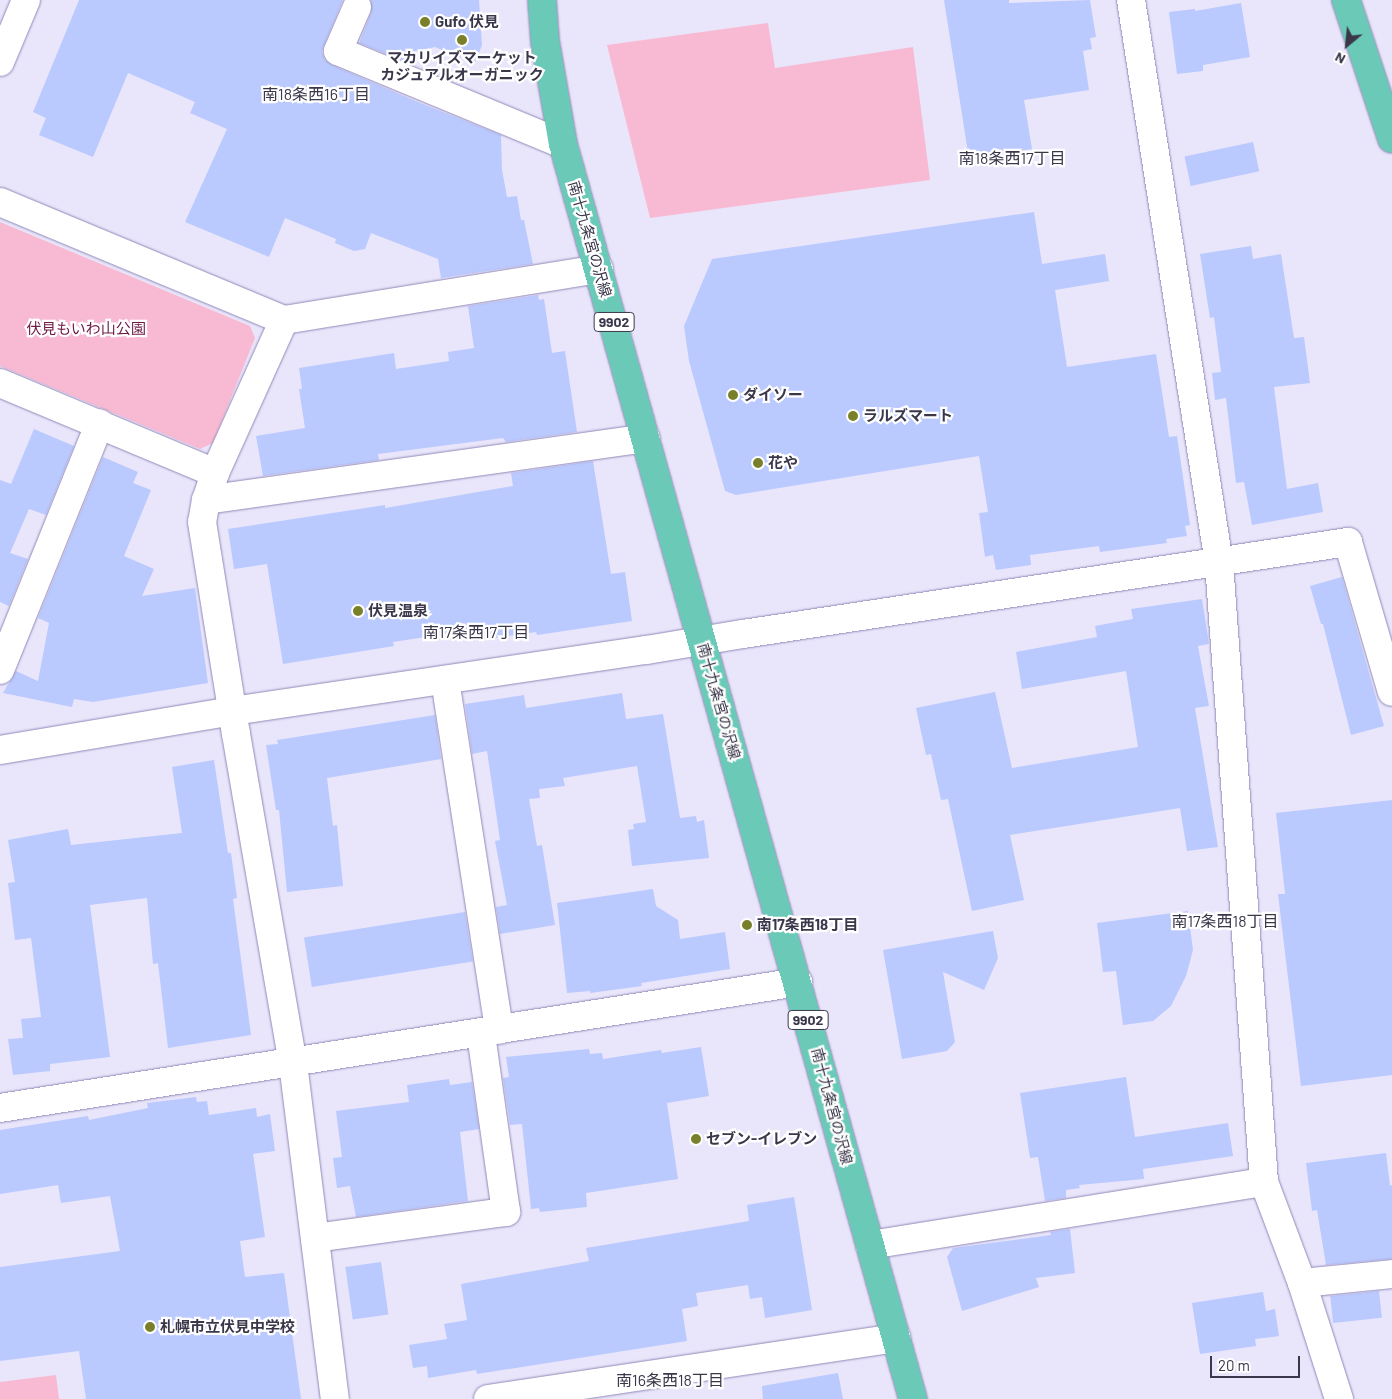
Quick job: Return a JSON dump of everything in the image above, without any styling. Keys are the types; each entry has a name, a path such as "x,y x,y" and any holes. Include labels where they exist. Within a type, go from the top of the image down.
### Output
{"main road":[{"name":"南十九条宮の沢線","path":"542,0 545,41 563,144 913,1399"},
{"path":"1346,0 1392,138"}],"street":[{"path":"0,62 26,0"},
{"path":"1131,0 1219,563 1264,1182 1302,1284 1339,1399"},
{"path":"357,7 338,51 563,144"},
{"path":"0,202 284,320 599,268"},
{"path":"284,320 215,473 206,500 202,522 232,712 293,1062 334,1399"},
{"path":"0,382 215,473"},
{"path":"0,670 100,423"},
{"path":"206,500 646,438"},
{"path":"0,750 232,712 1348,542 1392,692"},
{"path":"315,1238 506,1212 490,1032 445,680"},
{"path":"0,1107 490,1032 798,982"},
{"path":"870,1245 1264,1182"},
{"path":"1302,1284 1392,1274"},
{"path":"488,1399 896,1338"}],"green space":[{"path":"768,23 775,68 913,47 930,180 650,218 607,45"},
{"name":"伏見もいわ山公園","path":"0,222 250,326 255,338 213,443 200,449 0,366"},
{"path":"56,1375 59,1399 0,1399 0,1382"}],"building":[{"path":"79,0 343,0 324,45 322,52 325,60 332,65 420,103 501,135 502,170 507,197 517,196 521,220 524,220 533,264 441,278 438,259 371,233 365,249 354,251 335,243 336,239 285,218 269,257 185,222 227,129 190,113 195,102 128,73 93,157 39,135 46,118 33,112"},
{"name":"Gufo 伏見","path":"371,0 479,0 482,45 475,64 435,47 410,52 406,62 359,43 371,13"},
{"path":"944,0 1009,0 1009,3 1090,0 1096,37 1090,38 1092,49 1083,51 1089,90 1024,100 1032,149 969,159"},
{"path":"1241,3 1250,57 1203,65 1203,71 1177,74 1169,12 1195,9 1195,11"},
{"path":"1253,142 1259,171 1191,186 1185,157"},
{"path":"1034,212 1042,264 1105,254 1109,281 1055,290 1067,367 1156,354 1169,437 1177,436 1190,525 1185,526 1187,536 1166,539 1167,543 1100,552 1099,546 1030,555 1031,565 996,570 993,555 985,557 979,513 988,512 979,456 736,495 725,491 689,361 684,326 712,259"},
{"path":"1251,246 1253,259 1281,254 1294,338 1304,337 1310,383 1274,387 1287,489 1318,483 1323,512 1252,525 1244,482 1236,483 1226,398 1215,400 1212,373 1221,372 1214,317 1210,318 1200,254"},
{"path":"538,295 539,300 544,299 552,353 565,351 577,432 506,442 503,438 378,454 379,460 263,476 256,436 305,428 299,389 302,389 299,368 394,353 396,369 449,361 448,352 474,348 468,306"},
{"path":"34,429 74,446 46,515 29,509 10,553 28,559 9,606 0,602 0,480 11,484"},
{"path":"103,457 138,472 133,483 151,490 124,556 154,569 142,596 195,588 208,683 93,702 74,699 72,707 3,693 16,671 38,681 49,623 38,618"},
{"path":"593,461 611,574 625,572 632,621 537,635 536,632 472,641 471,630 393,642 394,646 283,664 267,564 234,569 228,529 385,505 385,508 513,486 511,473"},
{"path":"1342,577 1384,726 1351,735 1323,624 1321,624 1310,586"},
{"path":"1202,599 1209,644 1198,646 1209,706 1195,708 1218,847 1187,851 1180,808 1010,835 1024,900 972,911 948,799 941,800 931,754 926,755 916,708 995,692 1012,768 1138,747 1126,671 1022,689 1016,652 1097,637 1095,626 1133,619 1131,609"},
{"path":"622,693 626,719 663,714 680,818 696,816 697,822 704,820 709,858 632,866 628,830 634,829 633,824 646,822 637,766 563,778 565,786 539,789 540,798 529,799 537,846 542,845 555,925 500,934 496,907 507,905 495,841 500,840 487,751 472,754 465,704 524,695 526,708"},
{"path":"435,715 441,759 327,778 333,826 337,825 343,886 287,892 279,810 276,810 266,745 278,744 277,740"},
{"path":"214,760 228,853 231,853 237,898 233,899 251,1035 168,1048 158,963 153,964 147,898 90,905 110,1057 50,1064 50,1071 13,1075 8,1039 23,1038 21,1019 41,1017 31,938 15,940 8,883 15,882 8,840 68,829 71,845 182,833 172,767"},
{"path":"1392,800 1392,1075 1301,1086 1278,894 1285,894 1276,813"},
{"path":"653,889 656,906 678,920 680,939 725,932 730,969 641,983 642,986 590,993 590,991 567,993 557,903"},
{"path":"1188,911 1193,950 1186,976 1171,1006 1153,1021 1123,1025 1116,971 1103,972 1097,923"},
{"path":"465,912 473,961 312,987 304,937"},
{"path":"993,931 998,958 984,990 943,972 955,1042 947,1051 902,1059 883,950"},
{"path":"701,1047 709,1096 667,1103 678,1179 586,1193 587,1207 540,1212 539,1208 531,1209 522,1124 510,1125 503,1078 509,1077 506,1057 589,1049 590,1054 602,1053 603,1059 661,1050 662,1053"},
{"path":"1126,1077 1135,1137 1228,1123 1233,1156 1143,1169 1144,1179 1079,1185 1080,1188 1066,1190 1066,1198 1045,1201 1038,1157 1030,1158 1020,1093"},
{"path":"449,1079 450,1085 472,1082 479,1129 460,1132 468,1201 356,1217 350,1186 337,1188 333,1158 342,1157 336,1111 409,1102 407,1085"},
{"name":"札幌市立伏見中学校","path":"196,1097 197,1102 207,1101 209,1115 256,1108 257,1117 270,1114 275,1151 253,1154 265,1237 240,1241 245,1277 284,1273 301,1399 86,1399 79,1351 0,1361 0,1267 120,1251 110,1196 61,1203 58,1185 0,1194 0,1130 88,1116 89,1120 148,1108 147,1103"},
{"path":"1386,1153 1390,1186 1392,1185 1392,1259 1326,1265 1317,1210 1312,1211 1306,1163"},
{"path":"794,1197 812,1310 765,1318 762,1297 750,1299 748,1285 696,1293 698,1306 682,1309 687,1341 477,1374 476,1370 428,1378 427,1366 413,1368 409,1345 447,1339 444,1324 467,1320 461,1284 589,1261 586,1248 749,1221 747,1205"},
{"path":"1070,1229 1075,1273 1036,1278 1039,1287 962,1311 947,1257 953,1248 1051,1235 1050,1232"},
{"path":"381,1262 388,1314 353,1319 345,1267"},
{"path":"1379,1291 1382,1318 1333,1323 1330,1296"},
{"path":"1263,1292 1266,1311 1275,1309 1279,1336 1255,1339 1256,1346 1200,1354 1192,1303"},
{"path":"838,1373 843,1399 763,1399 762,1386"}],"place":[{"name":"Gufo 伏見","path":"425,22"},
{"name":"マカリイズマーケット カジュアルオーガニック","path":"462,40"},
{"name":"ダイソー","path":"733,395"},
{"name":"ラルズマート","path":"853,416"},
{"name":"花や","path":"758,463"},
{"name":"伏見温泉","path":"358,611"},
{"name":"南17条西18丁目","path":"747,925"},
{"name":"セブン-イレブン","path":"696,1139"},
{"name":"札幌市立伏見中学校","path":"150,1327"}],"district":[{"name":"南18条西16丁目","path":"316,94"},
{"name":"南18条西17丁目","path":"1012,158"},
{"name":"南17条西17丁目","path":"476,632"},
{"name":"南17条西18丁目","path":"1225,921"},
{"name":"南16条西18丁目","path":"670,1380"}]}
